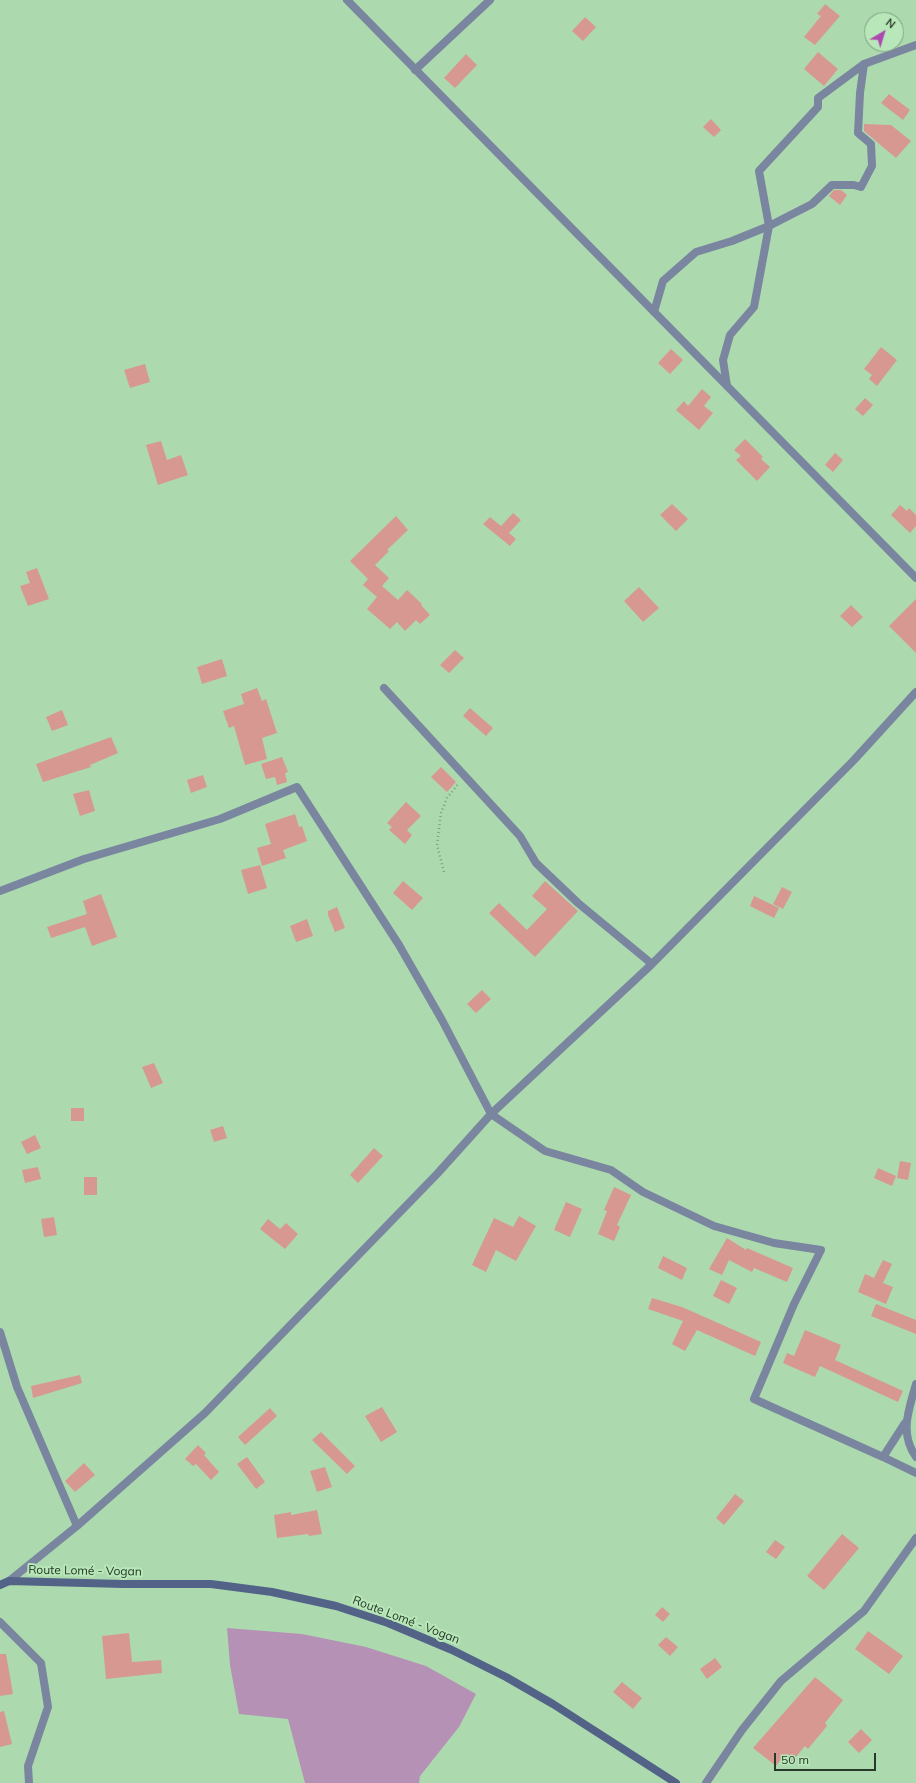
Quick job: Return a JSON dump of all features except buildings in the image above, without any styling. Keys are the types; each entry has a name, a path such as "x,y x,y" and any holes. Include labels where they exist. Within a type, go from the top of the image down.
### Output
{"main road":[{"name":"Route Lomé - Vogan","path":"0,1585 9,1581 123,1584 211,1584 272,1592 336,1606 388,1623 452,1650 506,1677 553,1704 676,1783"}],"street":[{"path":"347,0 916,578"},
{"path":"415,70 490,0"},
{"path":"727,386 723,360 730,334 754,307 769,226 759,171 818,107 818,98 864,64 916,45"},
{"path":"654,312 663,281 696,252 732,241 769,226 812,204 832,185 854,185 861,187 872,166 871,144 858,134 860,93 864,64"},
{"path":"384,688 520,836 536,863 578,903 652,964"},
{"path":"9,1581 78,1526 205,1414 438,1174 491,1114 652,964 854,760 916,692"},
{"path":"0,891 84,859 220,819 297,787 399,945 442,1020 491,1114 545,1151 611,1170 643,1192 714,1226 774,1243 821,1250 794,1304 754,1399 884,1456 916,1473"},
{"path":"0,1332 17,1387 78,1526"},
{"path":"884,1456 905,1423 916,1384"},
{"path":"905,1423 911,1450 916,1456"},
{"path":"706,1783 742,1730 781,1681 864,1611 916,1538"},
{"path":"0,1622 41,1663 48,1707 28,1766 29,1783"}],"path":[{"path":"444,872 437,845 441,814 447,798 461,782 455,764"}],"shaded area":[{"path":"227,1628 302,1634 366,1647 426,1666 476,1694 459,1727 420,1776 419,1783 305,1783 288,1719 239,1714 230,1665"}]}
